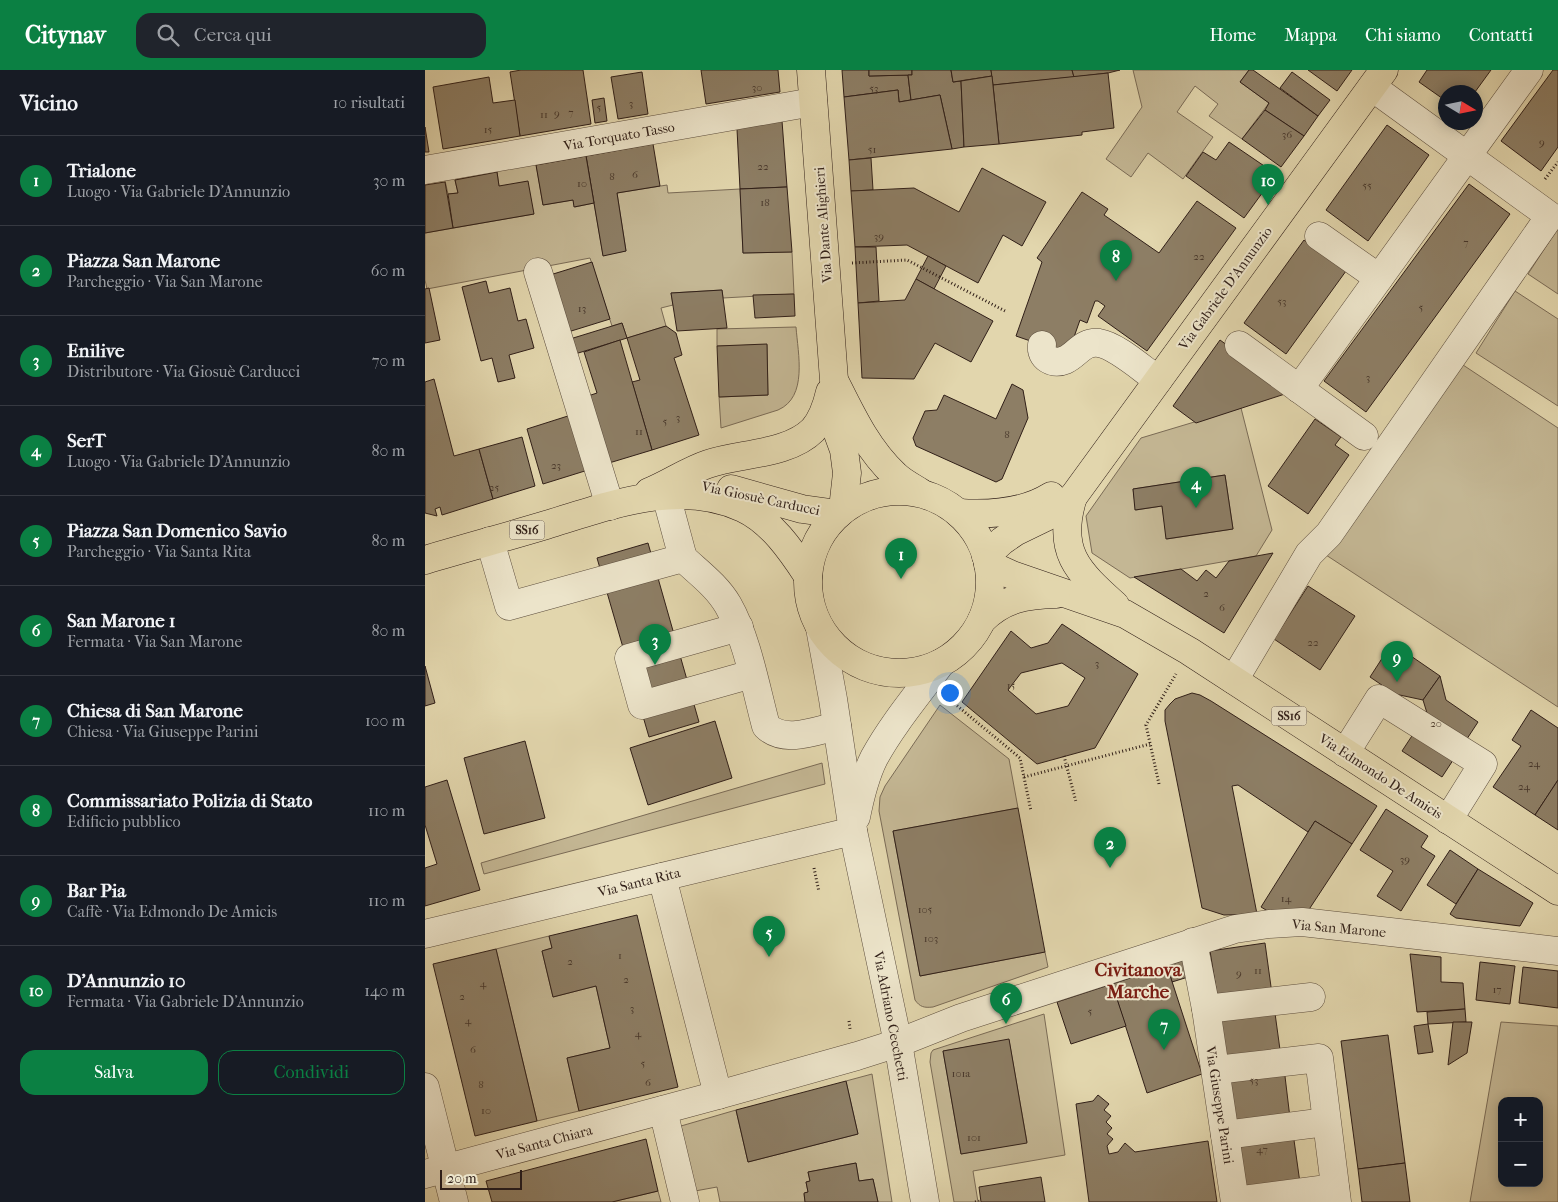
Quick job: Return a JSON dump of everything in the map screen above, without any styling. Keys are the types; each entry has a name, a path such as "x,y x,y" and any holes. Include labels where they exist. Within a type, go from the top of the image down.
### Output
{"main road":[{"name":"Via Dante Alighieri","path":"811,70 834,380 835,428 844,450 847,473 841,512"},
{"name":"Via Gabriele D'Annunzio","path":"1125,614 1077,567 1070,552 1067,540 1067,524 1068,511 1073,497 1378,78"},
{"name":"Via Dante Alighieri","path":"834,380 859,428 880,460 896,476 922,493"},
{"name":"Via Giosuè Carducci","path":"664,491 708,464 786,446 800,439 813,429 822,416 834,380"},
{"name":"Via Gabriele D'Annunzio","path":"959,512 983,514 1003,512 1026,507 1045,500 1064,488 1082,473 1118,434"},
{"name":"Via Giosuè Carducci","path":"425,560 619,503 696,484 734,490 802,509 841,512"},
{"name":"SS16","path":"901,490 922,493 934,497 959,512 975,532 987,560 990,586 988,603 982,620 973,635 934,672 920,670 908,673 895,673 871,669 853,661 839,650 820,628 812,610 808,591 807,576 811,558 817,541 827,525 841,512 869,495 901,490"},
{"name":"Via Giosuè Carducci","path":"664,491 709,497 751,512 779,538 807,576"},
{"name":"Via Gabriele D'Annunzio","path":"987,560 1008,536 1050,515 1073,497"},
{"name":"Via Edmondo De Amicis","path":"987,560 1012,575 1125,614 1189,651 1558,891"},
{"name":"Via Edmondo De Amicis","path":"982,620 996,607 1012,600 1032,595 1069,594"}],"street":[{"path":"1299,389 1529,70"},
{"path":"1234,680 1309,554 1329,534 1550,216 1467,156 1378,78"},
{"name":"Via Torquato Tasso","path":"425,170 813,102"},
{"path":"1319,236 1379,278"},
{"path":"538,272 619,503"},
{"path":"1042,345 1041,351 1043,356 1048,360 1056,362 1068,358 1089,343 1109,345 1158,380"},
{"path":"1239,346 1364,436"},
{"path":"664,491 683,558 714,586 727,604 739,627 766,726 772,732 793,736 837,726"},
{"path":"491,541 509,606 683,558"},
{"path":"739,627 629,658 642,705 752,674"},
{"name":"Via Adriano Cecchetti","path":"820,628 853,831 898,1043 925,1202"},
{"name":"Via Adriano Cecchetti","path":"853,831 862,790 874,759 934,672"},
{"path":"1345,752 1379,699 1483,764 1449,820"},
{"name":"Via Santa Rita","path":"425,934 853,831"},
{"path":"661,877 718,1096"},
{"name":"Via San Marone","path":"898,1043 961,1018 1193,942 1235,929 1269,924 1302,922 1558,951"},
{"name":"Via Giuseppe Parini","path":"1193,942 1216,1070 1235,1202"},
{"path":"1206,1009 1311,997"},
{"name":"Via Santa Chiara","path":"435,1171 718,1096 898,1043"},
{"path":"1216,1070 1319,1058 1336,1195 1235,1202"},
{"path":"425,1087 435,1171 454,1202"},
{"path":"663,1110 685,1202"},
{"path":"1225,1135 1326,1122"}],"path":[{"path":"852,263 907,260 1007,312"},
{"path":"934,672 1020,758 1031,811"},
{"path":"1159,784 1146,724 1175,674"},
{"path":"1024,777 1150,744"},
{"path":"1064,756 1076,802"},
{"path":"812,860 819,892"},
{"path":"975,1202 981,1201"}],"shaded area":[{"path":"1133,70 1249,70 1240,82 1269,103 1242,139 1209,116 1218,104 1195,86 1177,112 1213,137 1183,179 1148,153 1131,177 1106,159 1142,107"},
{"path":"535,158 543,205 573,200 575,207 594,203 603,255 626,251 617,193 667,185 668,193 740,189 743,253 792,252 794,294 723,298 722,290 671,293 673,305 661,308 666,326 627,338 622,323 612,326 590,258 427,289 425,280 425,233 534,214 499,186 497,172 455,180 458,193 448,194 444,176"},
{"path":"1558,228 1558,294 1528,274"},
{"path":"1515,291 1558,319 1558,406 1476,353"},
{"path":"796,327 799,374 794,395 787,404 778,410 721,428 719,397 768,395 767,345 717,346 717,329"},
{"path":"1454,359 1558,428 1558,707 1326,555"},
{"path":"1241,408 1272,530 1256,556 1130,578 1092,553 1086,516 1141,438","holes":["1225,475 1233,529 1167,539 1162,506 1136,510 1133,489"]},
{"path":"940,705 1009,759 1018,808 893,831 920,976 1045,952 1048,967 933,1007 927,1007 921,1006 915,1000 879,811 880,797 885,786"},
{"path":"822,763 825,784 484,874 481,863"},
{"path":"549,936 552,948 542,951 553,997 596,986 610,1048 567,1058 579,1111 537,1121 496,949"},
{"path":"1044,1014 1065,1155 973,1171 978,1202 954,1202 930,1062 933,1050","holes":["1009,1040 1027,1142 961,1154 943,1051"]},
{"path":"1501,1022 1558,1026 1558,1202 1470,1202"},
{"path":"872,1074 892,1202 878,1202 873,1179 859,1181 856,1163 808,1172 810,1181 806,1182 808,1192 804,1194 805,1202 720,1202 717,1187 695,1191 681,1126 736,1110 748,1162 858,1134 846,1081"},
{"path":"658,1191 661,1202 612,1202"}],"building":[{"path":"521,70 583,70 591,124 520,136 510,72"},
{"path":"701,70 778,70 780,92 706,104"},
{"path":"842,70 869,70 869,76 908,75 911,100 899,102 898,90 844,97"},
{"path":"869,70 912,70 912,75 869,76"},
{"path":"912,70 951,70 953,82 961,81 964,147 952,149 940,95 911,100 908,75 912,75"},
{"path":"951,70 991,70 992,76 953,82"},
{"path":"991,70 1072,70 1074,77 993,85"},
{"path":"1072,70 1120,70 1074,77"},
{"path":"1249,70 1253,70 1318,116 1304,136 1265,110 1269,103 1240,82"},
{"path":"1308,70 1352,70 1337,91"},
{"path":"1427,70 1491,70 1480,85 1438,85 1438,95 1419,82"},
{"path":"1553,70 1558,70 1558,147 1541,171 1501,141"},
{"path":"642,72 648,114 618,119 611,77"},
{"path":"1292,72 1330,100 1318,116 1280,88"},
{"path":"1108,73 1114,128 1082,132 1082,135 999,144 993,85"},
{"path":"992,76 999,144 964,147 961,81"},
{"path":"489,77 493,103 515,100 520,136 443,149 433,87"},
{"path":"898,90 899,102 940,95 952,149 849,160 844,97"},
{"path":"604,98 607,121 595,123 592,100"},
{"path":"1265,110 1304,136 1281,167 1242,139"},
{"path":"782,121 787,187 740,189 737,129"},
{"path":"1387,125 1429,155 1368,241 1326,210"},
{"path":"425,127 429,152 425,152"},
{"path":"1229,142 1276,174 1244,218 1186,176 1203,152 1216,160"},
{"path":"653,144 660,186 617,193 626,251 603,256 586,156"},
{"path":"586,156 594,203 574,207 573,200 543,205 536,165"},
{"path":"871,158 873,190 851,191 849,160"},
{"path":"982,168 1046,202 1022,246 1003,235 978,283 907,245 855,247 851,191 914,188 959,212"},
{"path":"497,172 499,186 528,181 534,214 453,228 448,194 458,193 455,180"},
{"path":"445,182 453,228 425,233 425,185"},
{"path":"1469,184 1510,214 1366,412 1324,381"},
{"path":"787,187 792,252 743,253 740,189"},
{"path":"1082,192 1108,209 1104,215 1159,253 1197,201 1236,228 1147,351 1098,316 1105,306 1098,301 1095,301 1087,323 1080,320 1068,354 1016,336 1042,262 1037,258"},
{"path":"1304,240 1346,271 1286,354 1244,323"},
{"path":"855,247 876,247 879,301 858,303"},
{"path":"928,256 946,266 934,289 916,279"},
{"path":"592,262 610,319 568,332 550,275"},
{"path":"916,279 993,321 971,362 935,343 914,379 862,378 858,303 905,300"},
{"path":"486,281 489,293 510,288 518,321 526,319 534,348 509,355 515,378 498,382 492,358 481,361 462,287"},
{"path":"429,288 440,340 425,343 425,289"},
{"path":"722,290 727,328 677,331 671,293"},
{"path":"794,294 795,316 755,318 753,295"},
{"path":"622,323 627,338 575,354 570,339"},
{"path":"666,326 676,333 682,355 674,358 699,435 652,450 632,382 640,380 627,338"},
{"path":"620,340 652,450 609,463 588,396 597,393 584,352"},
{"path":"1220,340 1291,392 1196,423 1173,406"},
{"path":"767,344 768,395 719,397 717,346"},
{"path":"434,379 454,456 479,449 493,499 442,515 440,507 435,509 437,516 425,513 425,382"},
{"path":"1012,384 1023,390 1028,418 1002,479 996,482 916,446 913,438 925,411 937,410 944,395 996,419"},
{"path":"571,415 588,470 543,484 527,429"},
{"path":"1315,419 1341,437 1335,445 1349,455 1308,514 1268,486"},
{"path":"522,437 535,486 493,499 479,449"},
{"path":"1225,475 1233,529 1166,539 1162,506 1135,510 1133,489"},
{"path":"648,543 699,722 649,737 597,558"},
{"path":"1273,553 1224,633 1134,577 1181,569 1197,581 1206,570 1216,578 1229,561"},
{"path":"1308,586 1355,616 1320,670 1274,639"},
{"path":"1062,624 1138,674 1095,748 1037,764 962,702 1011,631 1031,648 1048,643","holes":["1062,663 1085,678 1068,706 1036,714 1008,690 1021,673"]},
{"path":"1392,643 1440,676 1423,700 1395,694 1370,677"},
{"path":"425,666 435,703 425,706"},
{"path":"1440,676 1446,700 1478,722 1442,777 1402,751 1427,713 1423,700"},
{"path":"1192,693 1211,701 1377,806 1352,844 1315,821 1308,832 1238,785 1232,786 1257,914 1224,915 1202,908 1165,721 1165,710 1170,704 1175,699"},
{"path":"1531,710 1558,728 1558,780 1535,815 1493,787 1521,746 1512,740"},
{"path":"715,721 732,778 648,805 630,748"},
{"path":"525,741 545,818 484,834 464,758"},
{"path":"447,780 480,890 425,906 425,868 437,864 425,825 425,787"},
{"path":"1558,780 1558,830 1535,815"},
{"path":"1018,808 1045,952 920,976 893,831"},
{"path":"1386,809 1428,836 1421,847 1435,856 1401,911 1377,896 1393,871 1360,850"},
{"path":"1315,821 1352,844 1308,911 1271,913 1261,907"},
{"path":"1450,850 1478,869 1456,904 1427,885"},
{"path":"1478,869 1533,903 1520,926 1456,918 1450,914"},
{"path":"637,915 678,1087 579,1111 567,1058 610,1048 596,986 553,997 542,951 552,948 549,936"},
{"path":"1265,943 1272,994 1218,1001 1210,951"},
{"path":"496,949 537,1121 475,1136 433,964"},
{"path":"1410,954 1441,957 1441,982 1463,983 1465,1009 1417,1012"},
{"path":"1183,960 1188,977 1172,982 1167,966"},
{"path":"1480,962 1515,966 1510,1004 1476,1000"},
{"path":"1167,966 1202,1074 1147,1093 1112,984"},
{"path":"1523,967 1558,971 1558,1008 1519,1003"},
{"path":"1112,984 1126,1026 1071,1044 1057,1002"},
{"path":"1274,1006 1281,1057 1227,1064 1220,1014"},
{"path":"1465,1009 1466,1022 1428,1024 1427,1012"},
{"path":"1453,1022 1472,1022 1467,1053 1448,1065"},
{"path":"1428,1024 1433,1052 1418,1054 1414,1026"},
{"path":"1388,1035 1405,1163 1358,1169 1341,1041"},
{"path":"1009,1039 1027,1143 961,1154 943,1051"},
{"path":"1284,1068 1290,1118 1236,1125 1229,1075"},
{"path":"846,1081 858,1134 748,1162 736,1110"},
{"path":"1098,1095 1109,1104 1104,1110 1111,1116 1106,1122 1112,1128 1107,1134 1113,1139 1107,1146 1109,1154 1118,1152 1125,1143 1135,1152 1208,1141 1217,1202 1089,1202 1076,1104 1093,1101"},
{"path":"1293,1133 1300,1183 1246,1191 1238,1141"},
{"path":"646,1139 658,1191 612,1202 492,1202 486,1181"},
{"path":"856,1163 859,1181 873,1179 878,1202 805,1202 804,1193 808,1192 806,1182 810,1181 808,1172"},
{"path":"1405,1163 1410,1202 1362,1202 1358,1169"},
{"path":"1041,1177 1045,1202 981,1202 979,1187"}],"place":[{"name":"D'Annunzio 10","path":"1268,205"},
{"name":"Commissariato Polizia di Stato","path":"1116,281"},
{"name":"SerT","path":"1196,508"},
{"name":"Trialone","path":"901,579"},
{"name":"Enilive","path":"655,665"},
{"name":"Bar Pia","path":"1397,682"},
{"name":"Piazza San Marone","path":"1110,868"},
{"name":"Piazza San Domenico Savio","path":"769,957"},
{"name":"San Marone 1","path":"1006,1024"},
{"name":"Chiesa di San Marone","path":"1164,1050"}],"district":[{"name":"Civitanova Marche","path":"1138,980"}]}
